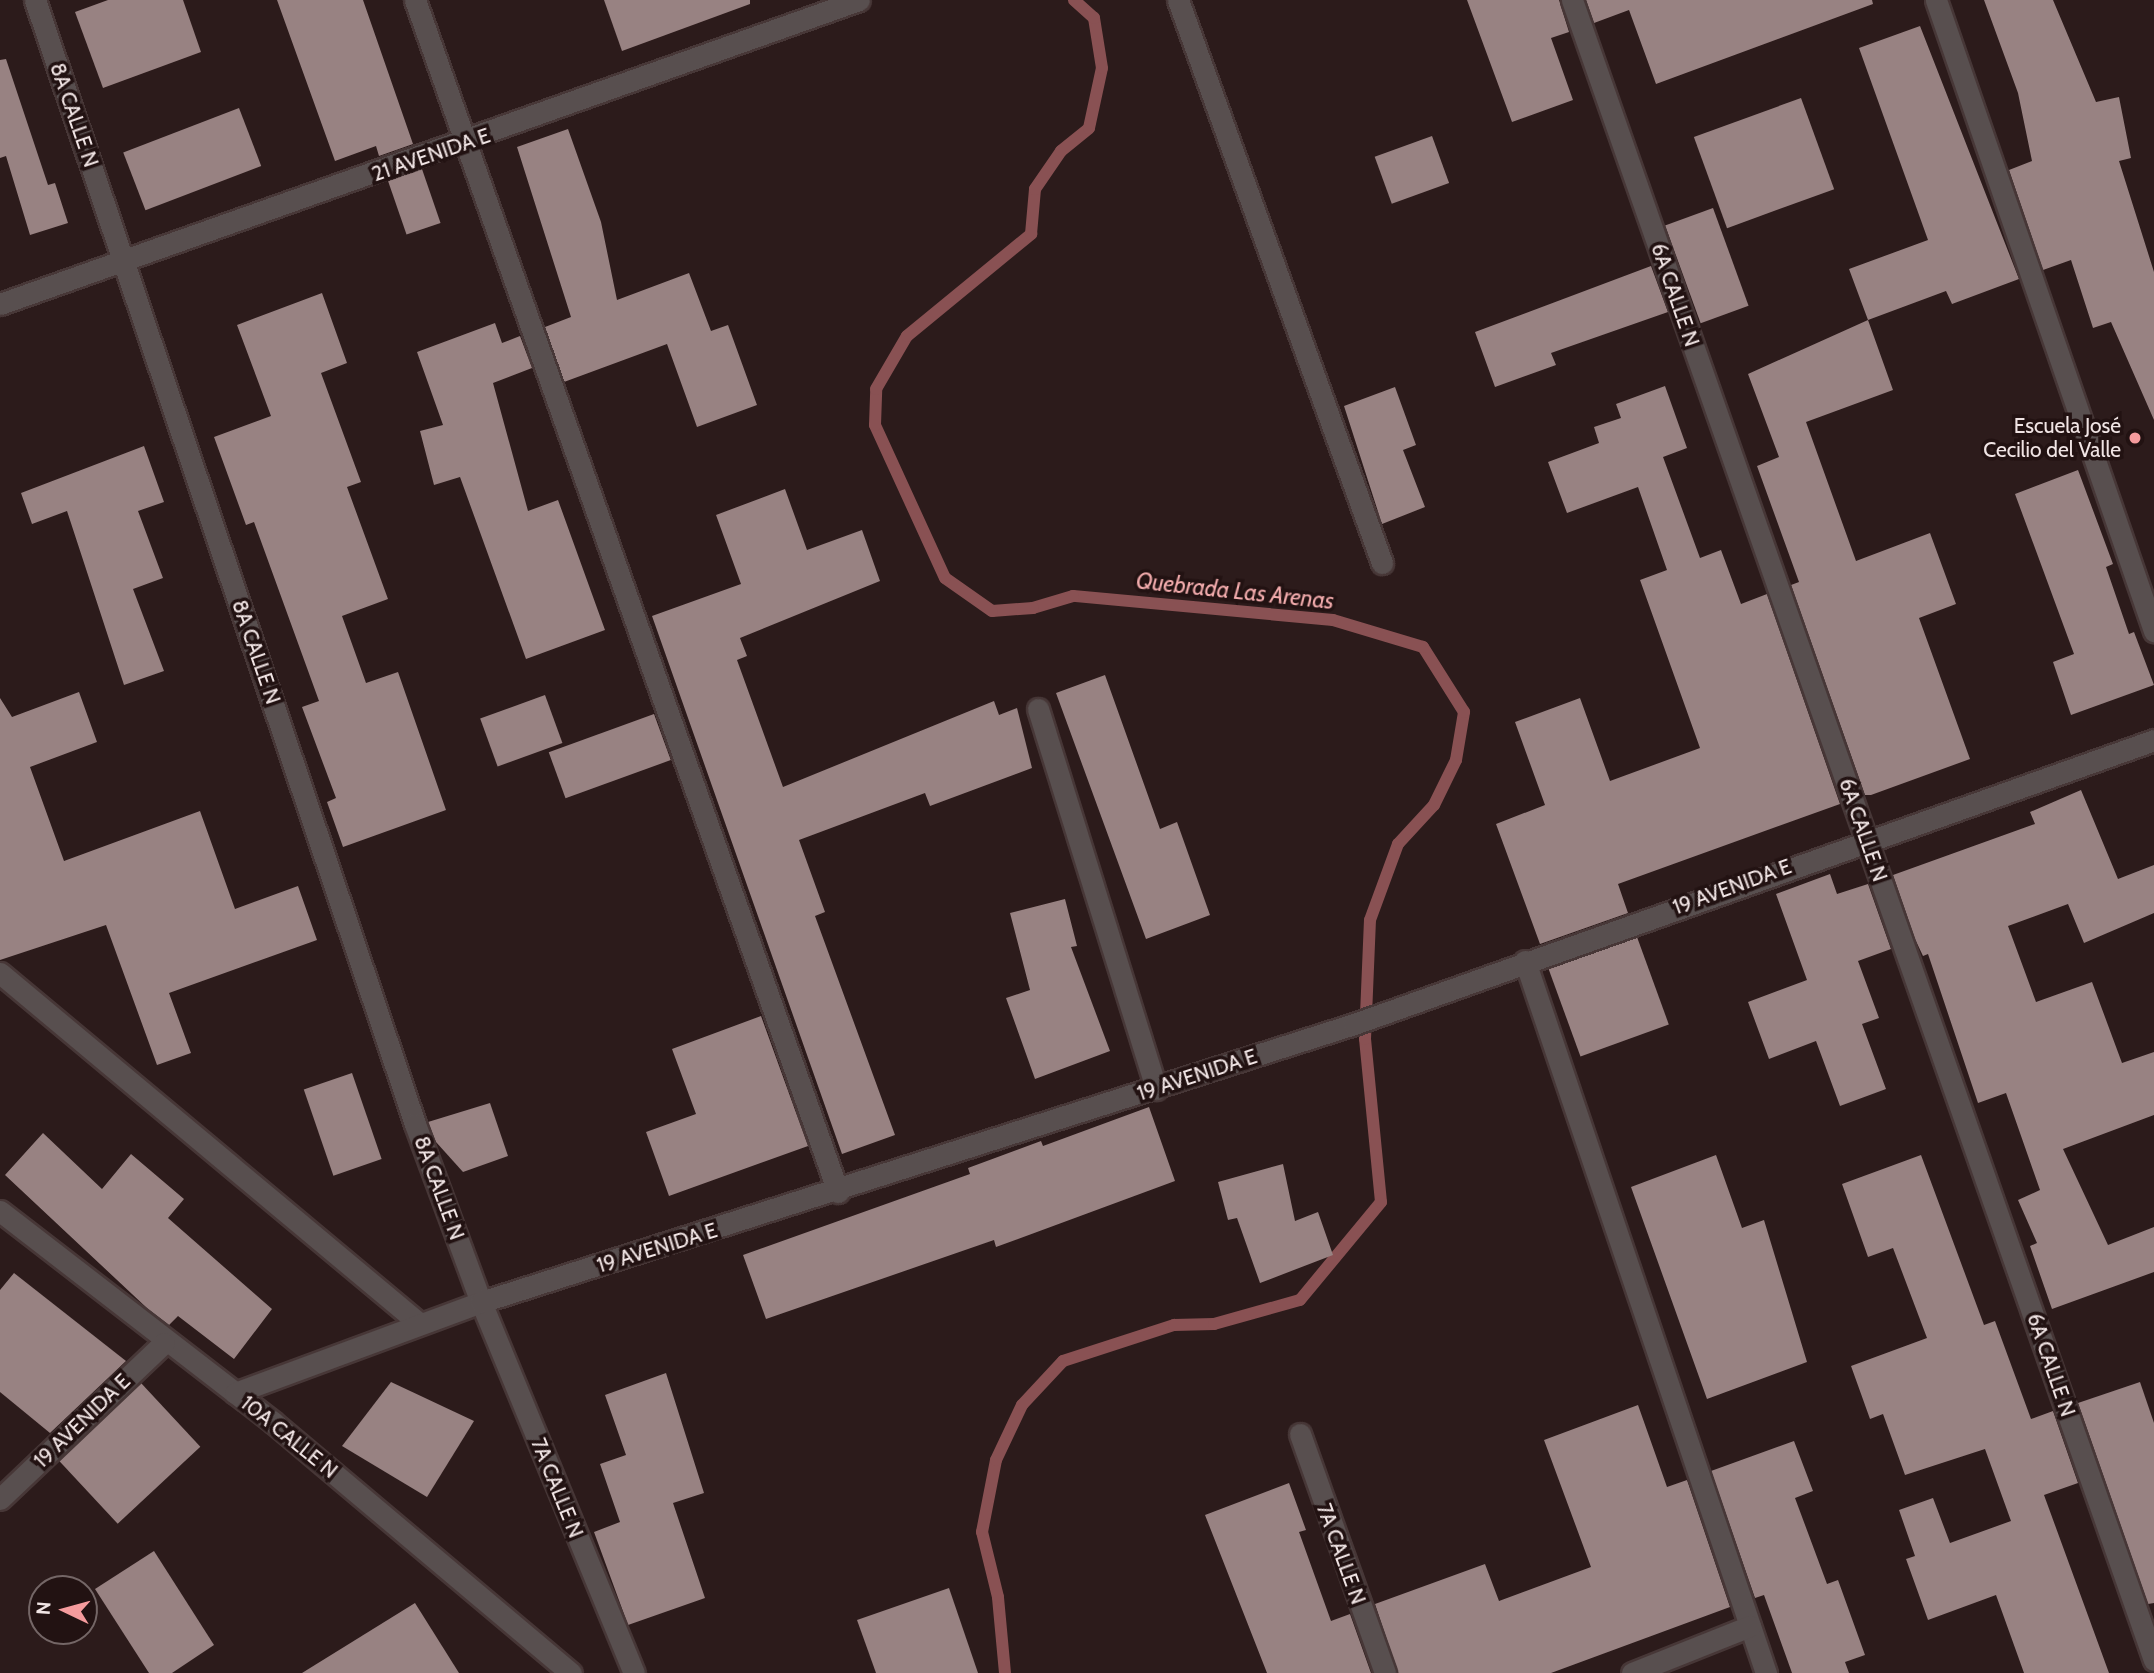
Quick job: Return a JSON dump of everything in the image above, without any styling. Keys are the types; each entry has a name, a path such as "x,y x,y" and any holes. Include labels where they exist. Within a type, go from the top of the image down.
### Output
{"street":[{"name":"8A CALLE N","path":"35,0 481,1302"},
{"path":"415,0 468,142 838,1192"},
{"name":"21 AVENIDA E","path":"0,304 468,142 859,0"},
{"path":"1178,0 1382,563"},
{"name":"6A CALLE N","path":"1572,0 2154,1660"},
{"path":"1936,0 2154,631"},
{"path":"1038,709 1156,1089"},
{"name":"19 AVENIDA E","path":"234,1393 481,1302 838,1192 1354,1024 1440,991 2154,740"},
{"path":"1525,961 1766,1673"},
{"path":"0,973 420,1324"},
{"name":"10A CALLE N","path":"0,1211 164,1343 234,1393 570,1673"},
{"name":"7A CALLE N","path":"481,1302 634,1673"},
{"name":"19 AVENIDA E","path":"0,1499 164,1343"},
{"name":"7A CALLE N","path":"1300,1434 1385,1673"},
{"path":"1632,1673 1750,1626"}],"building":[{"path":"108,0 183,0 201,52 103,88 75,12"},
{"path":"277,0 363,0 413,144 379,156 376,146 335,161"},
{"path":"604,0 750,0 750,4 622,51"},
{"path":"1467,0 1559,0 1569,32 1551,38 1573,100 1512,122"},
{"path":"1586,0 1872,0 1873,4 1656,84 1629,10 1594,23"},
{"path":"1984,0 2053,0 2096,102 2119,97 2131,158 2119,161 2154,272 2154,420 2111,322 2093,328 2071,260 2043,270 2009,170 2032,161 2018,93"},
{"path":"1920,26 2019,279 1952,304 1946,291 1868,320 1849,269 1928,240 1859,48"},
{"path":"6,59 48,185 55,183 68,223 30,235 6,156 0,158 0,60"},
{"path":"1801,98 1834,189 1727,228 1694,137"},
{"path":"239,108 261,166 145,210 123,152"},
{"path":"568,129 601,222 617,300 689,273 711,331 728,325 757,405 697,427 667,344 564,382 545,327 571,317 517,147"},
{"path":"1432,136 1449,183 1392,204 1375,157"},
{"path":"422,169 441,223 407,235 388,181"},
{"path":"1713,208 1749,306 1701,323 1665,225"},
{"path":"1651,266 1668,312 1551,353 1556,365 1495,387 1475,332"},
{"path":"322,293 347,363 321,373 361,482 347,487 388,599 342,616 366,683 398,672 446,810 343,847 327,802 336,798 302,707 319,701 254,522 246,525 214,437 271,416 237,325"},
{"path":"1868,320 1893,390 1806,422 1856,561 1930,533 1956,604 1919,618 1970,759 1865,795 1791,585 1799,582 1757,466 1779,457 1748,374"},
{"path":"495,323 502,343 520,336 532,368 493,383 528,511 558,500 605,630 526,659 460,477 434,485 420,431 443,425 417,352"},
{"path":"1665,386 1687,448 1663,457 1700,558 1721,550 1741,604 1767,594 1840,804 1618,884 1628,913 1540,944 1496,824 1545,805 1515,722 1580,698 1610,781 1700,748 1640,580 1667,570 1638,487 1567,513 1548,462 1599,443 1594,427 1621,418 1616,404"},
{"path":"1395,387 1416,445 1403,450 1425,507 1382,524 1344,406"},
{"path":"144,446 164,502 138,511 163,578 133,589 164,671 124,685 67,511 32,524 21,493"},
{"path":"2078,470 2113,564 2106,567 2129,634 2134,632 2154,685 2071,715 2053,662 2074,654 2015,494"},
{"path":"785,489 807,550 862,530 880,581 740,638 747,656 737,660 783,787 994,701 999,715 1017,708 1032,768 930,806 925,793 799,840 825,912 815,916 895,1135 842,1154 652,616 741,584 716,515"},
{"path":"1105,675 1160,829 1177,822 1210,915 1146,939 1056,693"},
{"path":"79,692 97,742 30,767 64,861 200,811 235,909 298,886 317,940 169,993 191,1053 157,1065 106,925 0,960 0,698 12,717"},
{"path":"545,695 562,743 498,767 480,719"},
{"path":"654,714 671,760 566,798 549,752"},
{"path":"2081,790 2118,879 2154,865 2154,913 2084,943 2068,904 2008,926 2036,1002 2092,982 2122,1063 2154,1052 2154,1115 2063,1149 2108,1245 2154,1227 2154,1272 2052,1309 2030,1246 2037,1243 2018,1200 2040,1190 2006,1093 1978,1103 1928,954 1923,956 1915,939 1893,875 2035,824 2030,812"},
{"path":"1830,874 1837,894 1868,884 1891,949 1858,961 1879,1018 1862,1024 1886,1089 1840,1106 1816,1041 1769,1059 1748,1002 1807,980 1776,894"},
{"path":"1065,899 1077,946 1071,947 1110,1051 1035,1079 1006,998 1030,990 1010,913"},
{"path":"1637,937 1669,1024 1580,1057 1549,969"},
{"path":"761,1016 808,1146 669,1196 646,1132 696,1114 672,1049"},
{"path":"352,1073 382,1159 333,1176 304,1090"},
{"path":"490,1103 508,1156 463,1172 436,1142 428,1122"},
{"path":"1149,1107 1175,1181 996,1247 994,1240 766,1319 743,1255 970,1174 968,1168 1041,1141 1043,1146"},
{"path":"43,1133 102,1189 131,1154 184,1199 168,1218 272,1309 234,1359 178,1316 169,1325 148,1309 5,1175"},
{"path":"1716,1155 1742,1228 1764,1220 1807,1362 1707,1399 1631,1187"},
{"path":"1921,1155 1984,1325 1995,1321 2031,1419 2053,1411 2078,1483 2044,1495 2109,1673 2024,1673 1996,1595 1928,1620 1906,1559 1915,1556 1899,1510 1933,1498 1950,1543 2011,1521 1985,1449 1905,1475 1883,1414 1870,1419 1851,1366 1927,1338 1893,1248 1868,1257 1842,1184"},
{"path":"1283,1164 1295,1221 1318,1212 1333,1255 1260,1283 1237,1218 1228,1220 1218,1182"},
{"path":"14,1273 126,1361 50,1433 0,1392 0,1290"},
{"path":"666,1373 704,1493 673,1503 705,1598 628,1625 594,1532 620,1522 600,1464 626,1455 605,1395"},
{"path":"391,1382 474,1421 427,1497 342,1446"},
{"path":"2140,1382 2154,1423 2154,1603 2148,1604 2078,1403"},
{"path":"141,1383 200,1447 118,1524 58,1460"},
{"path":"1638,1405 1667,1487 1687,1480 1730,1607 1551,1673 1398,1673 1375,1604 1485,1564 1499,1601 1591,1567 1544,1440"},
{"path":"1794,1441 1813,1491 1795,1498 1827,1584 1838,1580 1865,1655 1845,1662 1849,1673 1792,1673 1764,1595 1755,1598 1711,1471"},
{"path":"1289,1483 1306,1530 1299,1532 1331,1621 1350,1614 1371,1673 1267,1673 1205,1515"},
{"path":"154,1551 214,1645 172,1673 149,1673 98,1594 98,1587"},
{"path":"949,1588 978,1673 876,1673 857,1620"},
{"path":"415,1603 459,1673 302,1673"}],"waterway":[{"name":"Quebrada Las Arenas","path":"1005,1673 998,1597 982,1532 996,1460 1022,1405 1063,1361 1174,1325 1214,1324 1300,1300 1381,1202 1365,1039 1370,920 1398,844 1434,805 1456,760 1464,712 1423,647 1333,620 1073,596 1033,608 992,611 945,578 875,425 876,389 907,336 1031,234 1035,189 1061,151 1089,128 1102,68 1094,18 1074,0"}],"place":[{"name":"Escuela José Cecilio del Valle","path":"2135,438"}]}
